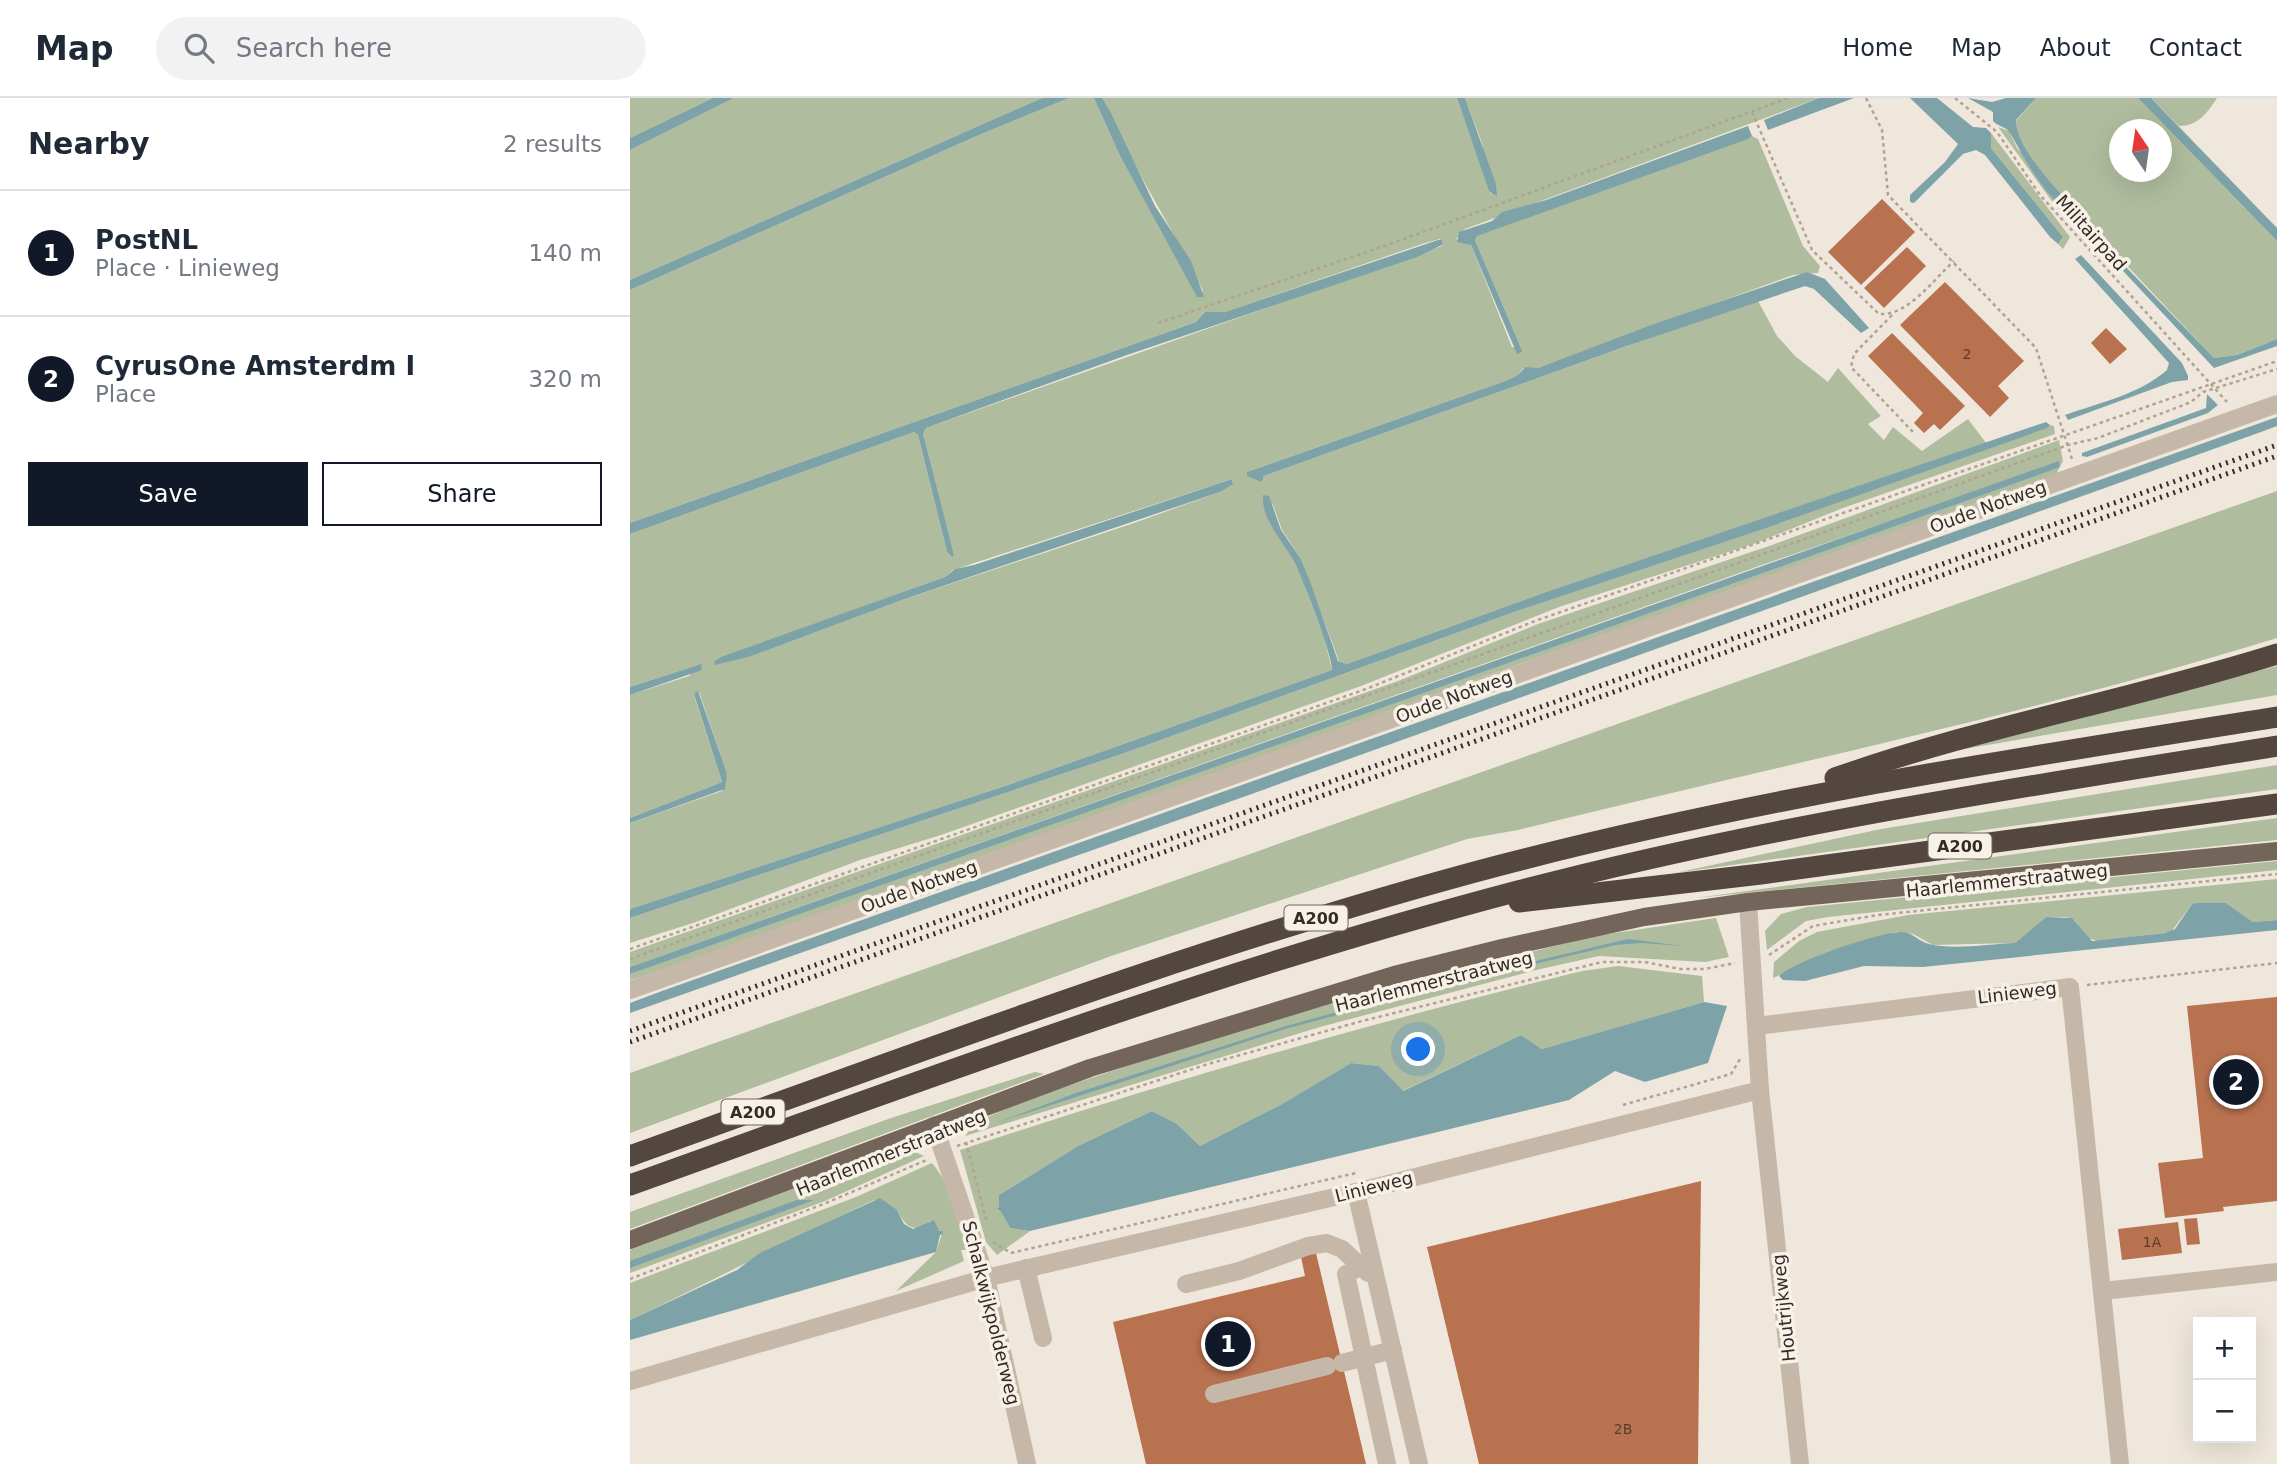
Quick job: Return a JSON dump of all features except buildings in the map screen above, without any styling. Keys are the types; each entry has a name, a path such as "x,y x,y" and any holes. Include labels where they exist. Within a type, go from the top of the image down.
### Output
{"highway":[{"name":"A200","path":"1767,803 1880,762 2277,654"},
{"name":"A200","path":"630,1156 1262,934 1501,865 1767,803 1881,780 2277,717"},
{"name":"A200","path":"630,1185 1241,972 1451,911 1642,860 1953,798 2277,746"},
{"name":"A200","path":"1451,911 1761,874 2277,803"}],"main road":[{"name":"Haarlemmerstraatweg","path":"630,1240 934,1125 1153,1047 1394,975 1644,917 1748,902 2277,851"}],"street":[{"name":"Oude Notweg","path":"630,990 2277,404"},
{"path":"1748,902 1760,1090"},
{"path":"2070,987 2120,1464"},
{"name":"Linieweg","path":"1757,1026 2070,987"},
{"name":"Linieweg","path":"630,1381 986,1278 1356,1192 1760,1090"},
{"name":"Houtrijkweg","path":"1760,1090 1800,1464"},
{"name":"Schalkwijkpolderweg","path":"934,1125 986,1278 1027,1464"},
{"path":"1356,1192 1419,1464"},
{"path":"1186,1284 1239,1272 1308,1246 1327,1243 1342,1249 1358,1268 1376,1276"},
{"path":"1026,1268 1046,1317 1043,1338"},
{"path":"1358,1268 1346,1274 1387,1464"},
{"path":"2103,1291 2277,1272"},
{"path":"1214,1394 1393,1350"}],"path":[{"path":"1158,323 1393,243 1788,98"},
{"path":"1866,98 1882,130 1888,195 2036,348 2078,475"},
{"name":"Militairpad","path":"1955,98 1988,122 1997,132 2040,195 2213,384 2239,417"},
{"path":"1752,113 1812,250 1879,314 1892,315"},
{"path":"1913,432 1851,367 1854,354 1892,315 1954,261"},
{"path":"630,949 1366,689 1535,621 1743,551 2277,361"},
{"path":"630,959 2068,445 2098,438 2191,402 2203,392 2277,369"},
{"name":"Haarlemmerstraatweg","path":"630,1279 825,1203 966,1142 1221,1060 1362,1021 1602,961 1644,962 1680,969 1705,970 1773,953 1813,926 1852,919 2277,874"},
{"name":"Linieweg","path":"2070,987 2277,963"},
{"path":"1623,1105 1731,1074 1740,1060 1740,1048"},
{"path":"966,1142 989,1229"},
{"path":"992,1241 1012,1252 1359,1172"}],"green space":[{"path":"630,98 713,98 630,138"},
{"path":"734,98 1042,98 630,280 630,150"},
{"path":"1069,98 1094,98 1120,156 1197,296 1203,291 1102,98 1457,98 1491,195 1482,143 1465,98 1819,98 1465,229 1456,239 1471,245 1512,347 1521,348 1475,240 1476,236 1752,136 1758,139 1803,246 1820,266 1818,273 1793,275 1538,368 1523,368 1518,375 1508,380 1247,472 1262,482 1264,476 1753,301 1758,301 1777,336 1795,356 1828,382 1838,368 1881,416 1868,424 1884,440 1893,427 1922,451 1968,419 1986,443 1543,593 1347,664 1339,661 1301,559 1282,530 1273,505 1263,496 1304,583 1324,637 1332,670 1005,786 630,909 630,823 722,791 727,773 699,692 694,695 722,782 630,818 630,695 689,676 698,665 630,687 630,534 914,432 918,435 947,550 954,555 924,442 923,434 926,428 1442,246 1440,239 1422,244 1225,312 1205,312 1196,322 630,523 630,290 979,135","holes":["1232,479 1233,483 1220,492 1134,523 902,600 752,656 715,660 945,577 953,570"]},
{"path":"2036,98 2138,98 2158,119 2109,119 2109,182 2172,182 2172,133 2277,241 2277,339 2237,355 2214,358 2100,237 2095,237 2085,225 2080,232 2051,200 1998,127 2009,131 2017,148 2076,211 2049,181 2023,144 2016,121"},
{"path":"2151,98 2217,98 2206,113 2192,124 2179,126"},
{"path":"1991,133 2070,237 2063,249 2058,244 2063,237 1991,148"},
{"path":"2050,425 2054,426 2055,434 1843,508 1756,543 1559,607 1361,686 630,943 630,918 1122,754 1517,611 1758,531"},
{"path":"2059,440 2063,461 2055,476 1494,673 700,959 630,980 630,974 670,959 1955,505 2059,467 2060,463 1759,566 630,967 630,952 1398,681 1538,624 1772,545"},
{"path":"2277,491 2277,638 2089,692 1994,716 1518,830 1467,839 1114,955 630,1133 630,1073"},
{"path":"2277,666 2277,695 1947,752"},
{"path":"2277,765 2277,789 1675,873 1881,829"},
{"path":"2277,818 2277,840 1696,898"},
{"path":"2277,861 2277,870 1828,917 1806,921 1767,950 1765,931 1781,914 1807,907"},
{"path":"2277,879 2277,920 2253,922 2226,903 2192,904 2171,932 2098,941 2087,938 2075,921 2067,917 2046,917 2015,943 1933,945 1913,934 1896,932 1823,954 1773,978 1774,962 1799,941 1817,932 1908,915"},
{"path":"1716,918 1729,957 1705,962 1599,956 1536,970 1320,1027 965,1136 975,1123 1020,1102 1183,1047 1343,1000 1594,936"},
{"path":"1618,966 1702,976 1704,1002 1542,1049 1521,1035 1402,1091 1379,1066 1351,1063 1282,1104 1200,1146 1177,1124 1152,1111 1078,1146 999,1195 999,1208 996,1210 1001,1212 1010,1228 1030,1231 997,1255 986,1242 960,1150 1191,1077 1425,1011 1582,971"},
{"path":"1035,1072 1044,1074 630,1229 630,1212 891,1118"},
{"path":"909,1149 924,1156 825,1201 630,1273 630,1250 866,1160"},
{"path":"932,1163 950,1193 958,1216 968,1250 961,1250 964,1261 896,1291 936,1252 943,1231 939,1232 930,1221 919,1227 911,1227 897,1210 874,1200 630,1320 630,1283 856,1197"}],"water":[{"path":"713,98 734,98 630,150 630,138"},
{"path":"1042,98 1069,98 979,135 630,290 630,280"},
{"path":"1094,98 1102,98 1110,111 1155,206 1191,261 1204,297 1197,297 1120,156"},
{"path":"1457,98 1465,98 1496,184 1497,196 1489,191"},
{"path":"1819,98 1854,98 1768,130 1764,120"},
{"path":"1910,98 1937,98 1973,127 1986,128 1991,133 1991,148 2063,237 2058,244 1985,155 1976,150 1963,154 1914,203 1910,202 1910,195 1945,162 1958,144"},
{"path":"1968,98 1992,102 2006,98 2036,98 2016,120 2018,131 2030,156 2077,211 2074,214 2046,190 2008,131 1993,121 1993,112"},
{"path":"2138,98 2151,98 2171,119 2158,119"},
{"path":"2172,120 2277,228 2277,241 2172,133"},
{"path":"1748,126 1752,136 1748,139 1477,236 1475,240 1521,348 1522,352 1517,354 1471,245 1457,242 1459,232 1492,221 1502,212 1546,200"},
{"path":"2096,236 2214,358 2237,355 2277,339 2277,346 2214,368 2095,241"},
{"path":"1442,240 1442,245 1417,257 1127,355 926,428 923,434 954,555 952,557 947,551 918,435 914,432 630,534 630,523 1196,322 1205,312 1225,312"},
{"path":"2081,255 2182,363 2188,380 2172,382 2068,420 2065,415 2119,397 2144,385 2167,370 2169,363 2075,259"},
{"path":"1807,272 1825,279 1869,328 1861,333 1814,289 1805,286 1627,346 1264,476 1262,482 1247,476 1247,472 1508,380 1518,375 1525,367 1538,368 1654,324"},
{"path":"2207,394 2218,405 2208,413 2087,457 2082,456 2082,453 2206,408"},
{"path":"2277,417 2277,426 2261,432 1218,806 630,1013 630,1003 662,991"},
{"path":"2046,422 2050,425 2047,428 1758,531 1517,611 1122,754 630,918 630,909 1005,786 1332,670 1309,596 1292,558 1268,520 1263,495 1269,496 1281,530 1301,559 1338,661 1347,664 1543,593"},
{"path":"2059,461 2060,467 1955,505 630,974 630,967"},
{"path":"1232,479 1233,484 1220,492 902,600 752,656 715,665 714,661 721,657 945,577 955,569"},
{"path":"701,664 702,670 630,695 630,687"},
{"path":"698,691 727,773 725,789 630,823 630,818 722,782 694,694"},
{"path":"2226,903 2253,922 2277,920 2277,930 1923,967 1864,966 1805,981 1783,980 1779,976 1801,963 1837,949 1900,932 1909,933 1925,943 1938,946 2015,943 2046,917 2072,918 2092,941 2165,933 2175,929 2192,904"},
{"path":"1628,939 1683,946 1642,943 1615,945 1488,975 1285,1029 996,1123 1076,1093 1286,1026 1444,983"},
{"path":"1704,1002 1727,1006 1708,1063 1645,1082 1615,1071 1569,1100 1030,1231 1010,1228 1001,1212 996,1209 999,1208 999,1195 1078,1146 1152,1111 1177,1124 1200,1146 1282,1104 1351,1063 1379,1066 1403,1091 1521,1035 1542,1049"},
{"path":"880,1198 897,1210 904,1224 913,1229 934,1220 939,1231 943,1231 936,1252 630,1340 630,1320 737,1270 760,1253"},
{"path":"797,1200 814,1200 630,1268 630,1261"}],"railway":[{"path":"630,1031 2277,445"},
{"path":"630,1042 2277,456"}],"place":[{"name":"CyrusOne Amsterdm I","path":"2236,1082"},
{"name":"PostNL","path":"1228,1344"}]}
